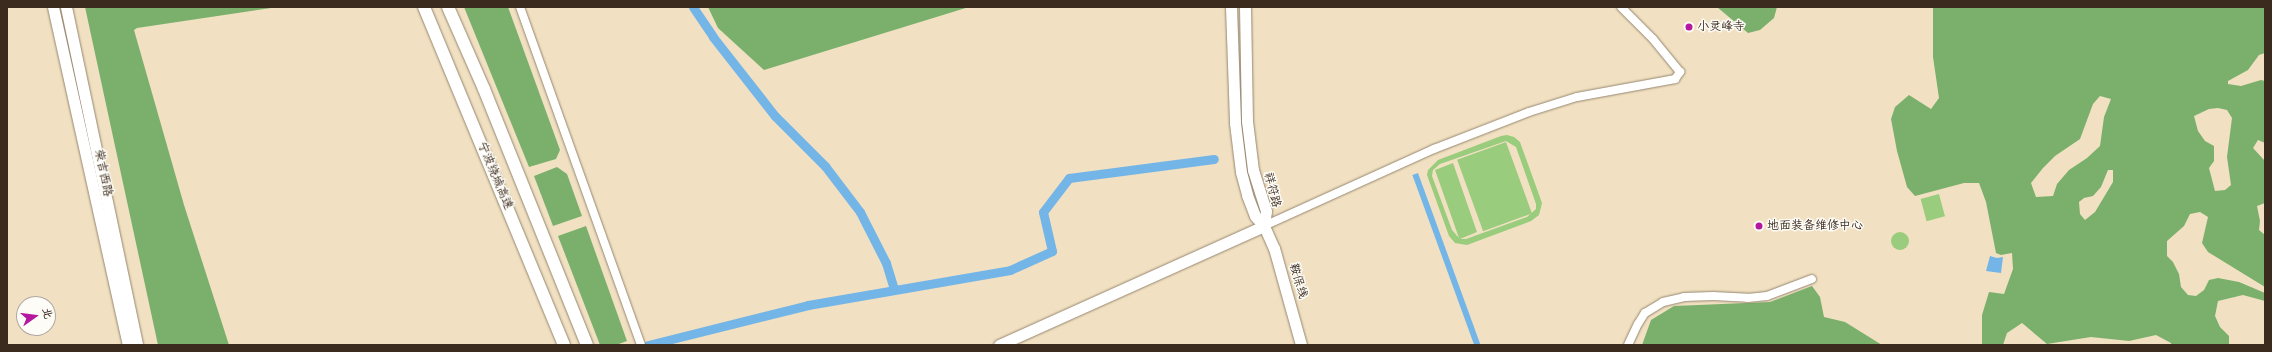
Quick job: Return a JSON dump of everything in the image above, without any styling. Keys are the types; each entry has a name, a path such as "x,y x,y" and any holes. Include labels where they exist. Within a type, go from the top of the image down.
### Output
{"highway":[{"name":"宁波绕城高速","path":"424,7 564,345"},
{"name":"宁波绕城高速","path":"448,7 484,89 587,345"}],"main road":[{"name":"荣吉西路","path":"53,7 128,345"},
{"name":"荣吉西路","path":"66,7 138,345"},
{"name":"祥符路","path":"1232,7 1238,153 1247,195 1255,216 1264,226"},
{"name":"祥符路","path":"1245,7 1247,122 1253,170 1266,211 1264,226"},
{"path":"999,345 1264,226"},
{"name":"鞍保线","path":"1264,226 1274,248 1301,345"}],"street":[{"path":"520,7 640,343"},
{"path":"1264,226 1434,149 1529,112 1577,97 1676,79 1680,72 1653,39 1621,7"},
{"path":"1628,345 1645,313 1663,302 1684,297 1714,296 1748,298 1767,296 1812,278"}],"green space":[{"path":"85,7 278,7 137,28 134,30 184,205 229,345 158,345"},
{"path":"464,7 508,7 560,150 556,159 529,167"},
{"path":"708,7 969,7 764,70 718,28"},
{"path":"1717,7 1777,7 1774,18 1760,30 1748,33"},
{"path":"1933,7 2265,7 2265,53 2259,55 2248,70 2228,81 2228,84 2241,86 2261,80 2265,81 2265,143 2258,140 2253,148 2265,161 2265,203 2257,206 2260,221 2259,230 2265,235 2265,287 2208,252 2202,243 2208,217 2200,212 2190,214 2184,226 2167,241 2167,256 2173,262 2179,274 2181,287 2188,295 2196,296 2204,290 2209,280 2218,278 2239,282 2265,293 2265,301 2243,295 2218,301 2215,316 2220,327 2229,336 2229,345 2171,345 2171,343 2156,335 2129,341 2091,337 2047,344 2022,323 2007,333 2003,345 1982,345 1982,315 1989,292 2004,294 2013,269 2012,253 2001,255 1996,253 1986,202 1979,183 1964,183 1915,196 1907,187 1897,151 1891,119 1895,107 1909,95 1931,109 1939,98 1933,57","holes":["2100,96 2111,99 2104,117 2100,146 2087,158 2069,170 2057,184 2053,196 2036,197 2031,183 2055,156 2080,139 2093,104","2218,108 2227,110 2232,118 2227,157 2231,185 2225,190 2215,191 2209,168 2214,161 2214,146 2205,141 2198,131 2194,116 2209,109","2108,170 2113,170 2113,182 2095,212 2085,220 2080,214 2079,202 2084,198 2093,196 2101,187"]},
{"path":"1507,135 1514,137 1520,142 1542,203 1539,215 1531,221 1467,245 1455,243 1449,236 1427,175 1428,170 1438,160","holes":["1506,141 1516,147 1536,204 1536,209 1527,217 1466,239 1460,239 1477,232 1453,163 1435,170 1459,238 1452,230 1432,176 1433,170 1440,164"]},
{"path":"1506,142 1532,213 1483,231 1457,160"},
{"path":"557,167 567,174 582,216 553,226 534,176"},
{"path":"1939,194 1945,216 1927,221 1921,199"},
{"path":"586,226 627,341 616,345 600,345 558,236"},
{"path":"1896,232 1904,232 1909,237 1907,248 1904,250 1896,250 1891,245 1891,237"},
{"path":"1812,286 1820,297 1824,317 1845,322 1882,345 1642,345 1651,320 1674,306 1770,302"}],"water":[{"path":"1418,173 1481,345 1474,345 1412,175"},
{"path":"1990,256 1997,258 2003,257 2001,273 1986,271"}],"waterway":[{"path":"693,7 713,37 775,116 825,166 860,212 886,263 894,290"},
{"path":"648,345 808,305 1010,270 1052,251 1043,212 1069,178 1214,159"}],"place":[{"name":"小灵峰寺","path":"1689,27"},
{"name":"地面装备维修中心","path":"1759,226"}]}
